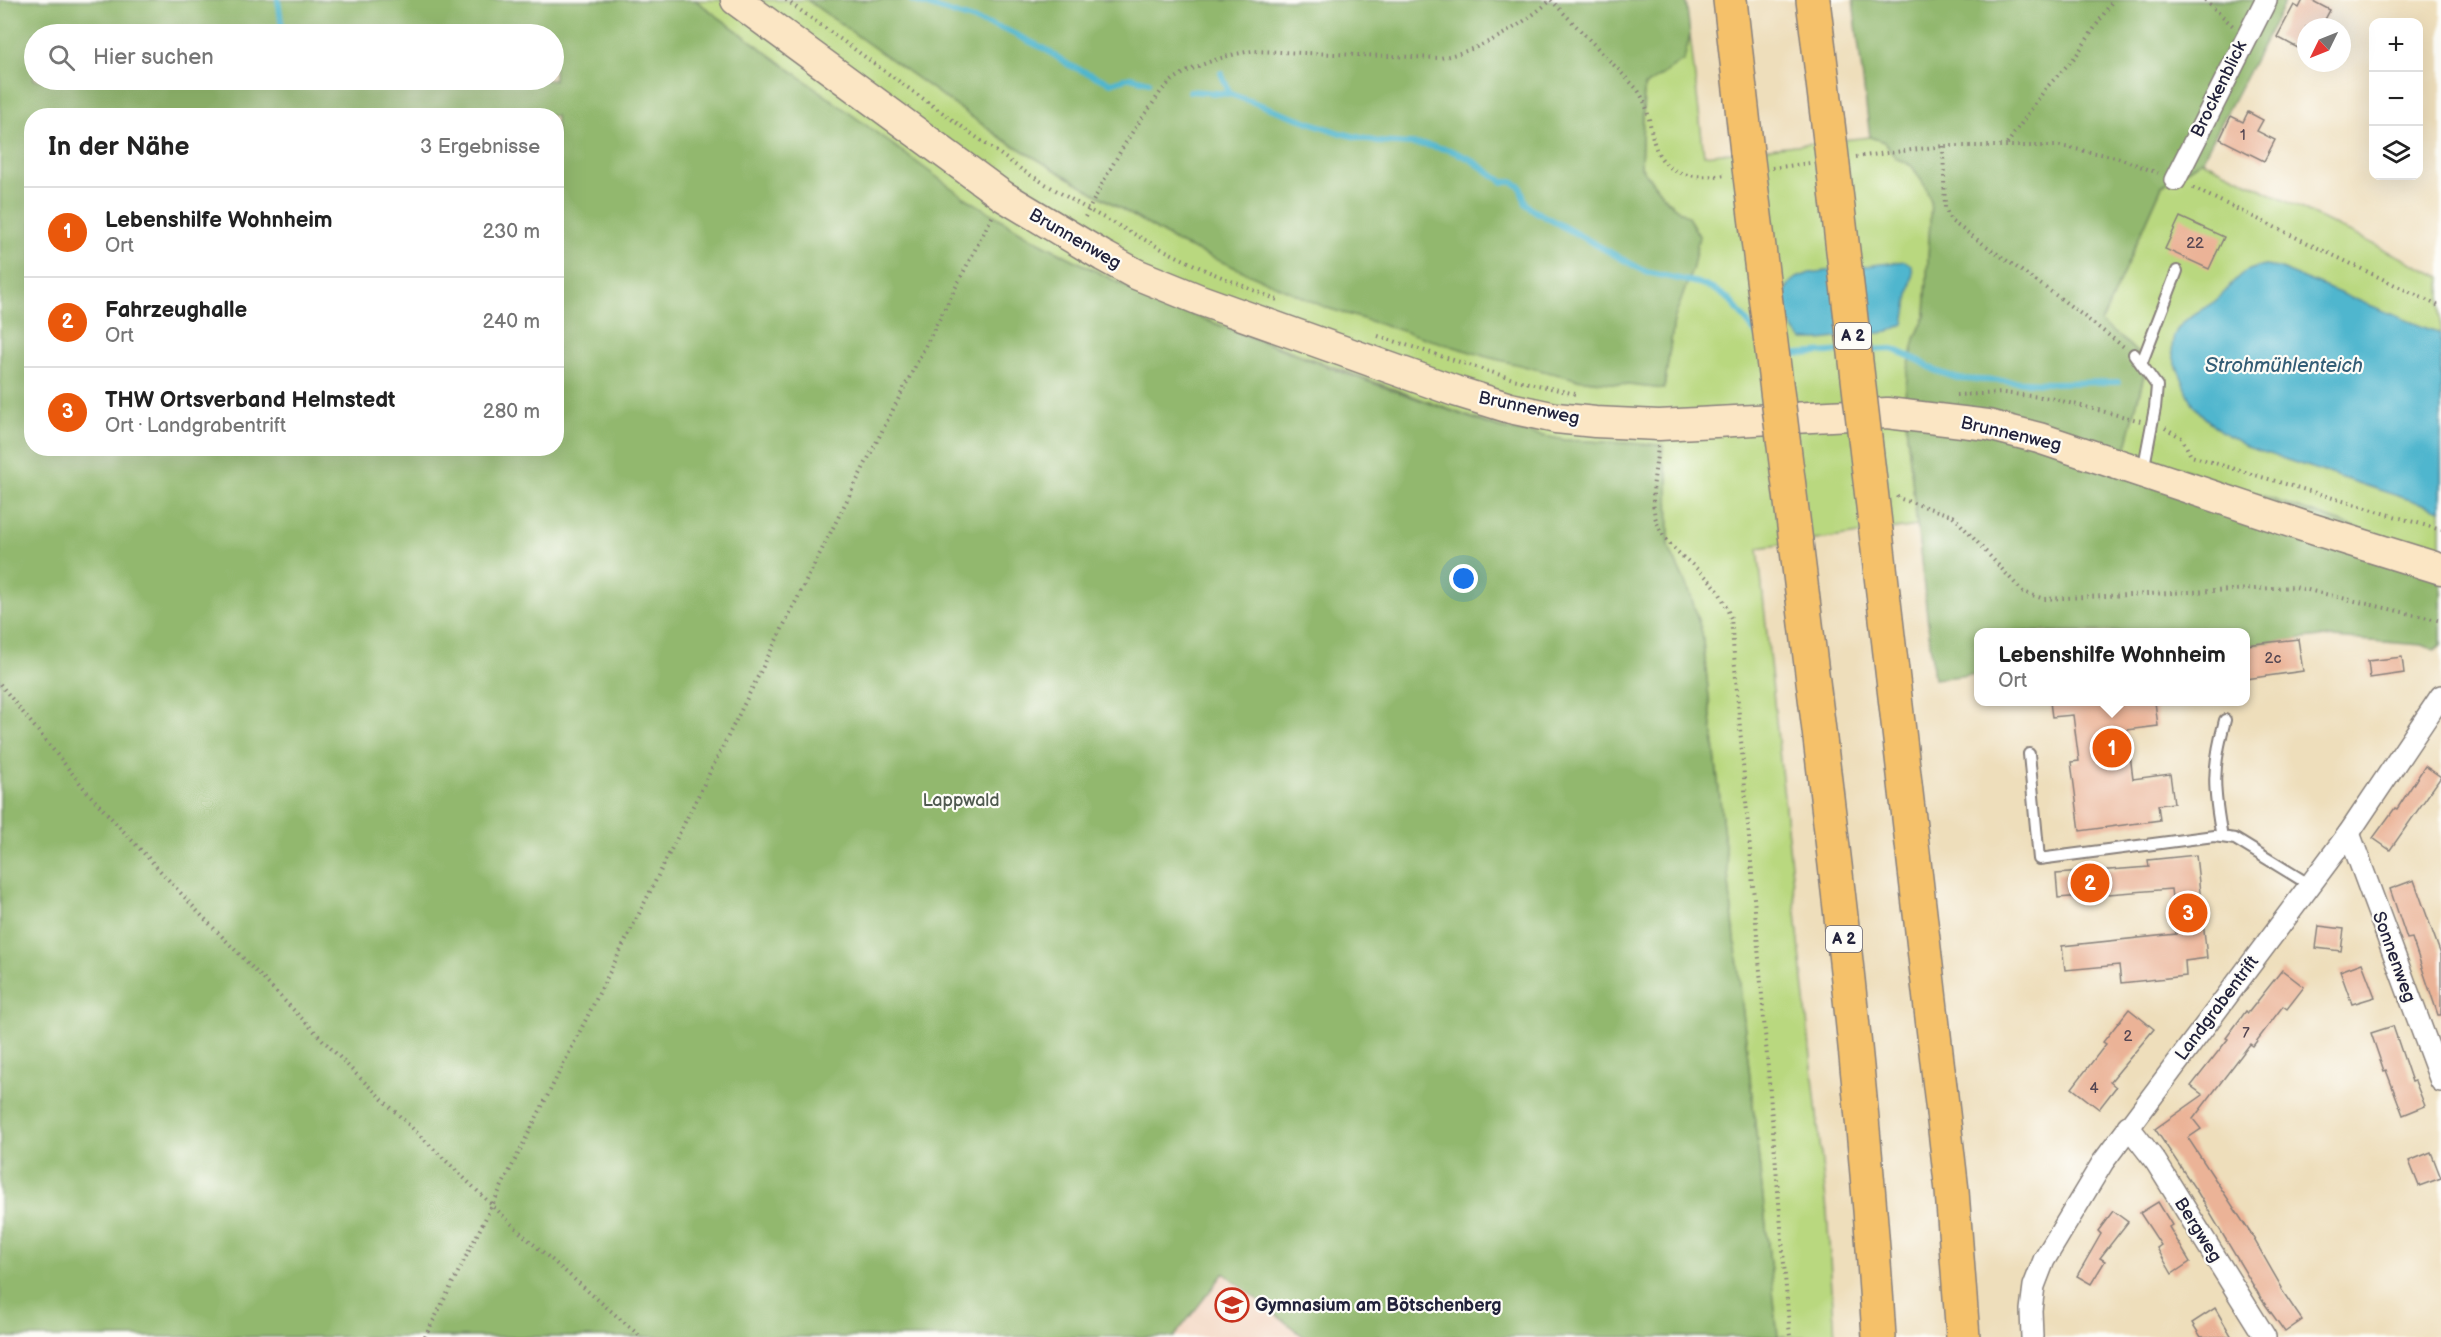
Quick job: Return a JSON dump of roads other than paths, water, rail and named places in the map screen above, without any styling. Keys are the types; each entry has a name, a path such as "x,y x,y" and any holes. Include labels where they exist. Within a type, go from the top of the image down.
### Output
{"highway":[{"name":"A 2","path":"1730,0 1844,936 1856,1051 1879,1337"},
{"name":"A 2","path":"1813,0 1951,1179 1963,1337"}],"main road":[{"name":"Brunnenweg","path":"736,0 1003,196 1074,240 1136,274 1200,300 1455,391 1510,408 1556,418 1659,425 1887,413 1988,424 2039,438 2303,526 2441,569"}],"street":[{"name":"Brockenblick","path":"2175,180 2245,37 2266,0"},
{"name":"Landgrabentrift","path":"2032,1337 2031,1310 2034,1286 2044,1260 2103,1162 2349,833 2441,696"},
{"name":"Sonnenweg","path":"2349,833 2441,1081"},
{"name":"Bergweg","path":"2128,1126 2156,1162 2265,1337"}],"lane":[{"path":"2142,472 2153,424 2157,386 2138,358 2177,271"},
{"path":"2222,837 2214,795 2215,754 2225,720"},
{"path":"2029,754 2039,859 2214,836 2235,839 2310,885"}],"water":[{"path":"1905,261 1911,265 1913,272 1904,324 1888,332 1820,340 1803,340 1794,330 1786,309 1785,294 1789,285 1800,276"},
{"name":"Strohmühlenteich","path":"2265,266 2278,268 2441,334 2441,510 2247,447 2225,434 2199,412 2188,394 2173,356 2174,336 2181,324 2215,301 2240,275 2254,268"}],"waterway":[{"path":"278,0 282,24"},
{"path":"911,0 1006,30 1045,49 1069,65 1111,83 1130,77 1149,82"},
{"path":"1221,73 1230,94"},
{"path":"1190,91 1230,94 1340,133 1378,142 1426,145 1450,150 1470,159 1503,182 1512,182 1520,186 1526,204 1531,209 1646,272 1698,283 1717,291 1730,300 1758,336"},
{"path":"1865,350 1893,349 1936,371 1960,379 2049,383 2118,382"},
{"path":"1781,355 1846,351"}],"place":[{"name":"Lebenshilfe Wohnheim","path":"2112,748"},
{"name":"Fahrzeughalle","path":"2090,883"},
{"name":"THW Ortsverband Helmstedt","path":"2188,913"},
{"name":"Gymnasium am Bötschenberg","path":"1232,1305"}],"park label":[{"name":"Lappwald","path":"961,800"}]}
